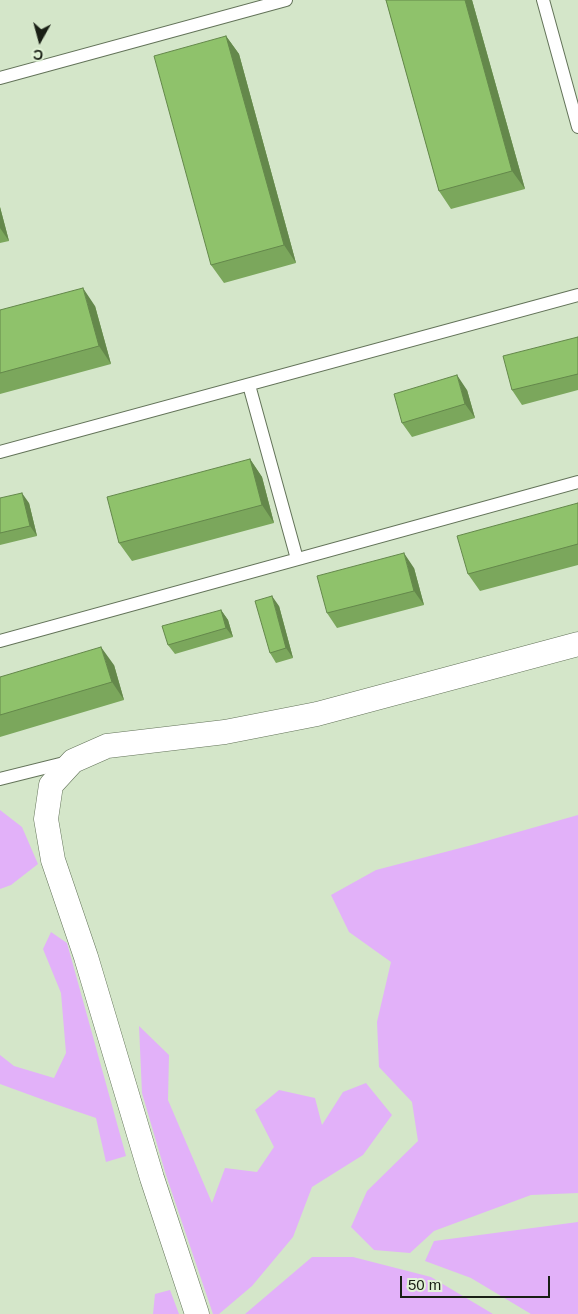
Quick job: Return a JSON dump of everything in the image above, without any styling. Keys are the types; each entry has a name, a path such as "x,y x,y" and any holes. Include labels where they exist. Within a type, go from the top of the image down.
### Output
{"street":[{"path":"196,1314 152,1178 86,957 53,860 46,819 51,786 73,761 107,746 225,732 317,714 578,644"}],"lane":[{"path":"0,78 286,0"},
{"path":"543,0 578,127"},
{"path":"0,452 578,295"},
{"path":"249,385 297,559"},
{"path":"0,641 578,482"},
{"path":"0,779 73,761"}],"shaded area":[{"path":"0,810 22,827 38,864 11,885 0,889"},
{"path":"578,815 578,1193 531,1195 434,1231 410,1253 374,1250 351,1227 367,1191 418,1141 412,1102 379,1067 377,1022 391,962 349,932 331,895 376,870"},
{"path":"51,932 67,943 126,1156 106,1162 96,1118 0,1084 0,1055 14,1066 54,1078 66,1053 61,993 43,949"},
{"path":"139,1026 169,1055 168,1100 212,1203 225,1168 257,1172 274,1147 255,1110 279,1090 315,1098 322,1125 343,1092 366,1083 392,1115 363,1155 312,1187 293,1237 252,1286 219,1314 213,1314 166,1175 142,1093"},
{"path":"578,1222 578,1314 531,1314 471,1278 425,1261 434,1241"},
{"path":"312,1257 353,1257 431,1277 493,1314 245,1314"},
{"path":"170,1290 179,1314 153,1314 155,1294"}],"building":[{"path":"386,0 465,0 512,171 439,191"},
{"path":"226,36 284,245 211,265 154,56"},
{"path":"83,288 99,346 0,373 0,310"},
{"path":"578,337 578,374 512,390 503,356"},
{"path":"457,375 465,404 402,423 394,394"},
{"path":"250,459 262,505 119,543 107,497"},
{"path":"22,493 30,526 0,533 0,498"},
{"path":"578,503 578,544 468,574 457,536"},
{"path":"404,553 414,591 327,613 317,576"},
{"path":"272,596 286,648 270,653 255,601"},
{"path":"221,610 226,628 168,645 162,626"},
{"path":"101,647 112,682 0,715 0,677"}]}
